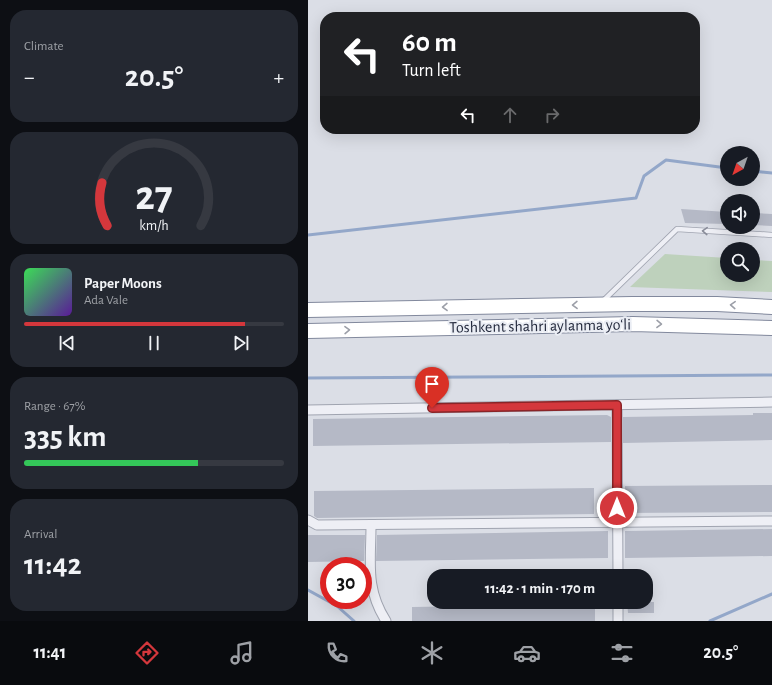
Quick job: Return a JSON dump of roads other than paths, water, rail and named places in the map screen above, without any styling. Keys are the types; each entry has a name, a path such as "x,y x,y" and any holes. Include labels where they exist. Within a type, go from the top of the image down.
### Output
{"highway":[{"name":"Toshkent shahri aylanma yoʻli","path":"308,310 600,304 717,304 772,307"},
{"name":"Toshkent shahri aylanma yoʻli","path":"308,330 633,324 772,328"}],"street":[{"path":"308,410 772,402"},
{"path":"617,405 618,569"},
{"path":"308,520 317,525 772,521"},
{"path":"371,525 371,588 377,606 386,621"},
{"path":"618,609 618,621"}],"lane":[{"path":"600,304 677,229 772,235"}],"waterway":[{"path":"308,235 636,198 644,176 666,160 720,167"},
{"path":"760,172 772,173"},
{"path":"308,378 772,375"},
{"path":"308,590 337,606 354,621"},
{"path":"710,621 772,594"}]}
